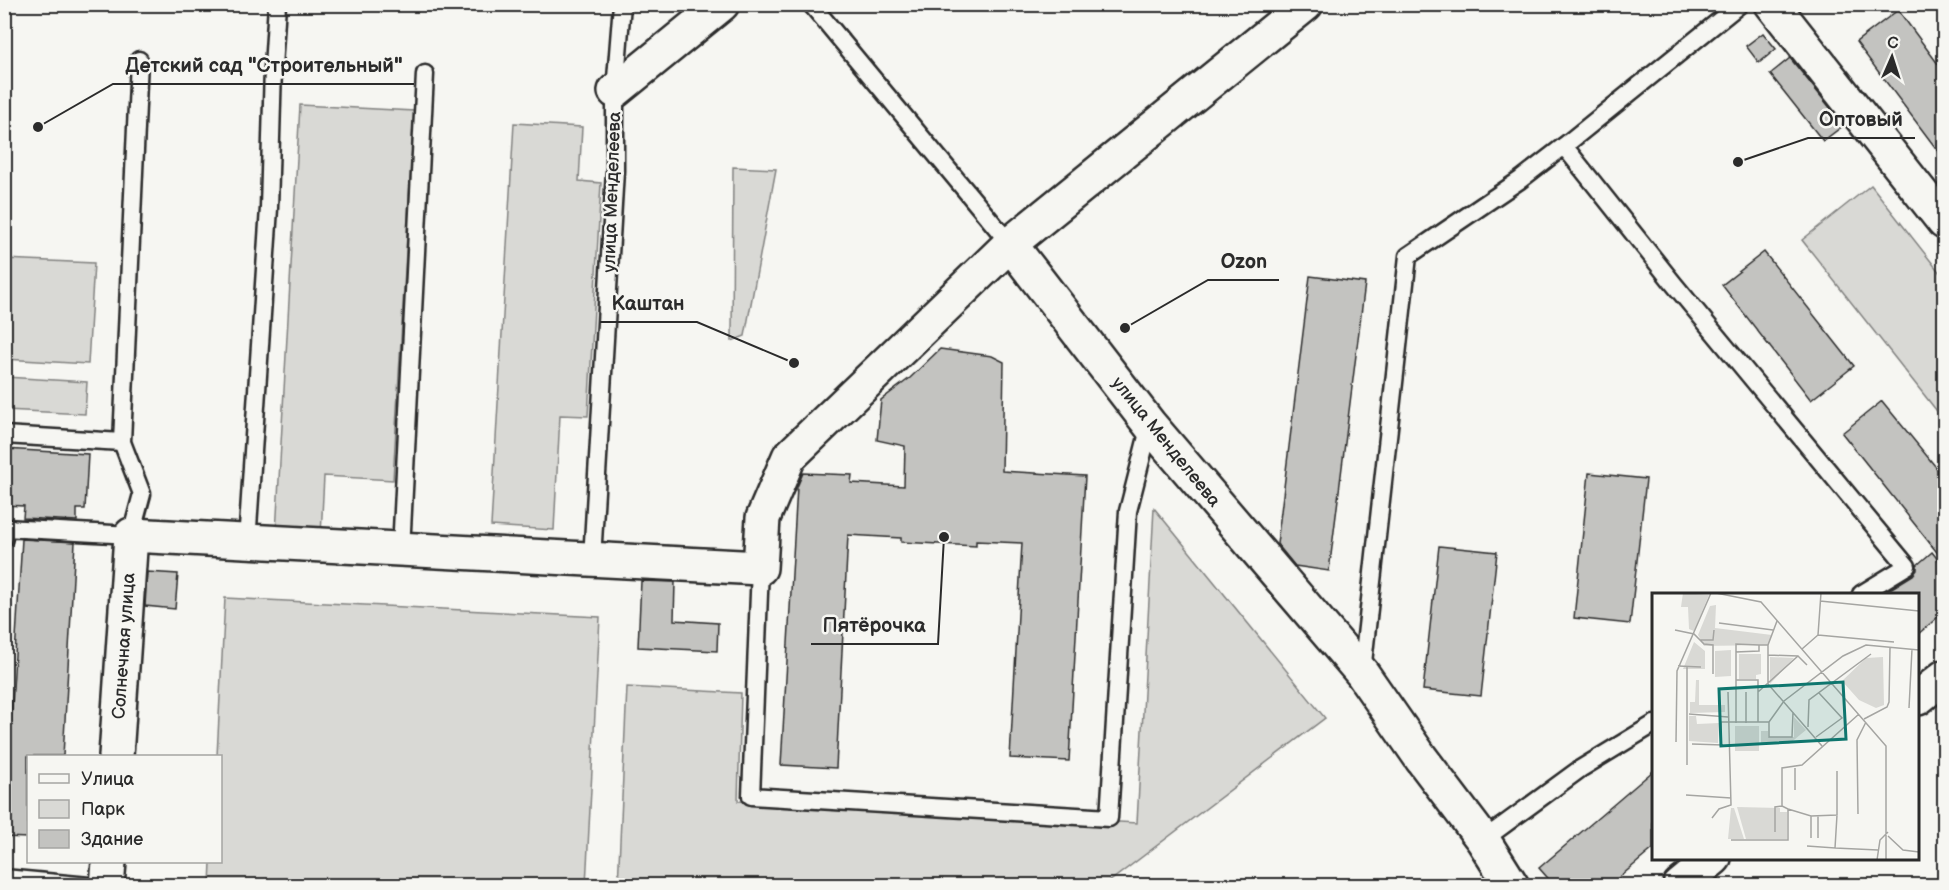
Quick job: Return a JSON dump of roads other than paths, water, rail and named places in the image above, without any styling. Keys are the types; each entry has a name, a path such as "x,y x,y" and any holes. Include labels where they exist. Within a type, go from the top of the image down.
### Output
{"street":[{"path":"615,91 722,4"},
{"path":"131,535 247,543 760,568 763,518 789,457 1010,244 1306,4"},
{"path":"1772,4 1944,222"},
{"name":"улица Менделеева","path":"1010,244 1149,424 1362,673 1421,758 1483,840 1512,885"},
{"name":"Солнечная улица","path":"116,755 131,535"},
{"path":"1919,696 1944,677"},
{"path":"1680,885 1711,860"},
{"path":"107,885 109,863"}],"lane":[{"path":"247,543 269,208 277,4"},
{"name":"улица Менделеева","path":"592,559 615,171 615,91 621,4"},
{"name":"улица Менделеева","path":"811,4 1010,244"},
{"path":"1362,673 1408,256 1520,180 1740,4"},
{"path":"4,435 122,442 139,60"},
{"path":"401,550 425,74"},
{"path":"1564,146 1673,283 1907,566 1863,593"},
{"path":"760,568 751,796 1109,818 1128,511 1149,424"},
{"name":"Солнечная улица","path":"122,442 142,494 131,535"},
{"path":"4,538 5,528 131,535"},
{"path":"1483,840 1580,769 1652,725"},
{"path":"4,878 89,885"}],"place":[{"name":"Детский сад \"Строительный\"","path":"38,127"},
{"name":"Оптовый","path":"1738,162"},
{"name":"Ozon","path":"1125,328"},
{"name":"Каштан","path":"794,363"},
{"name":"Пятёрочка","path":"944,537"}]}
